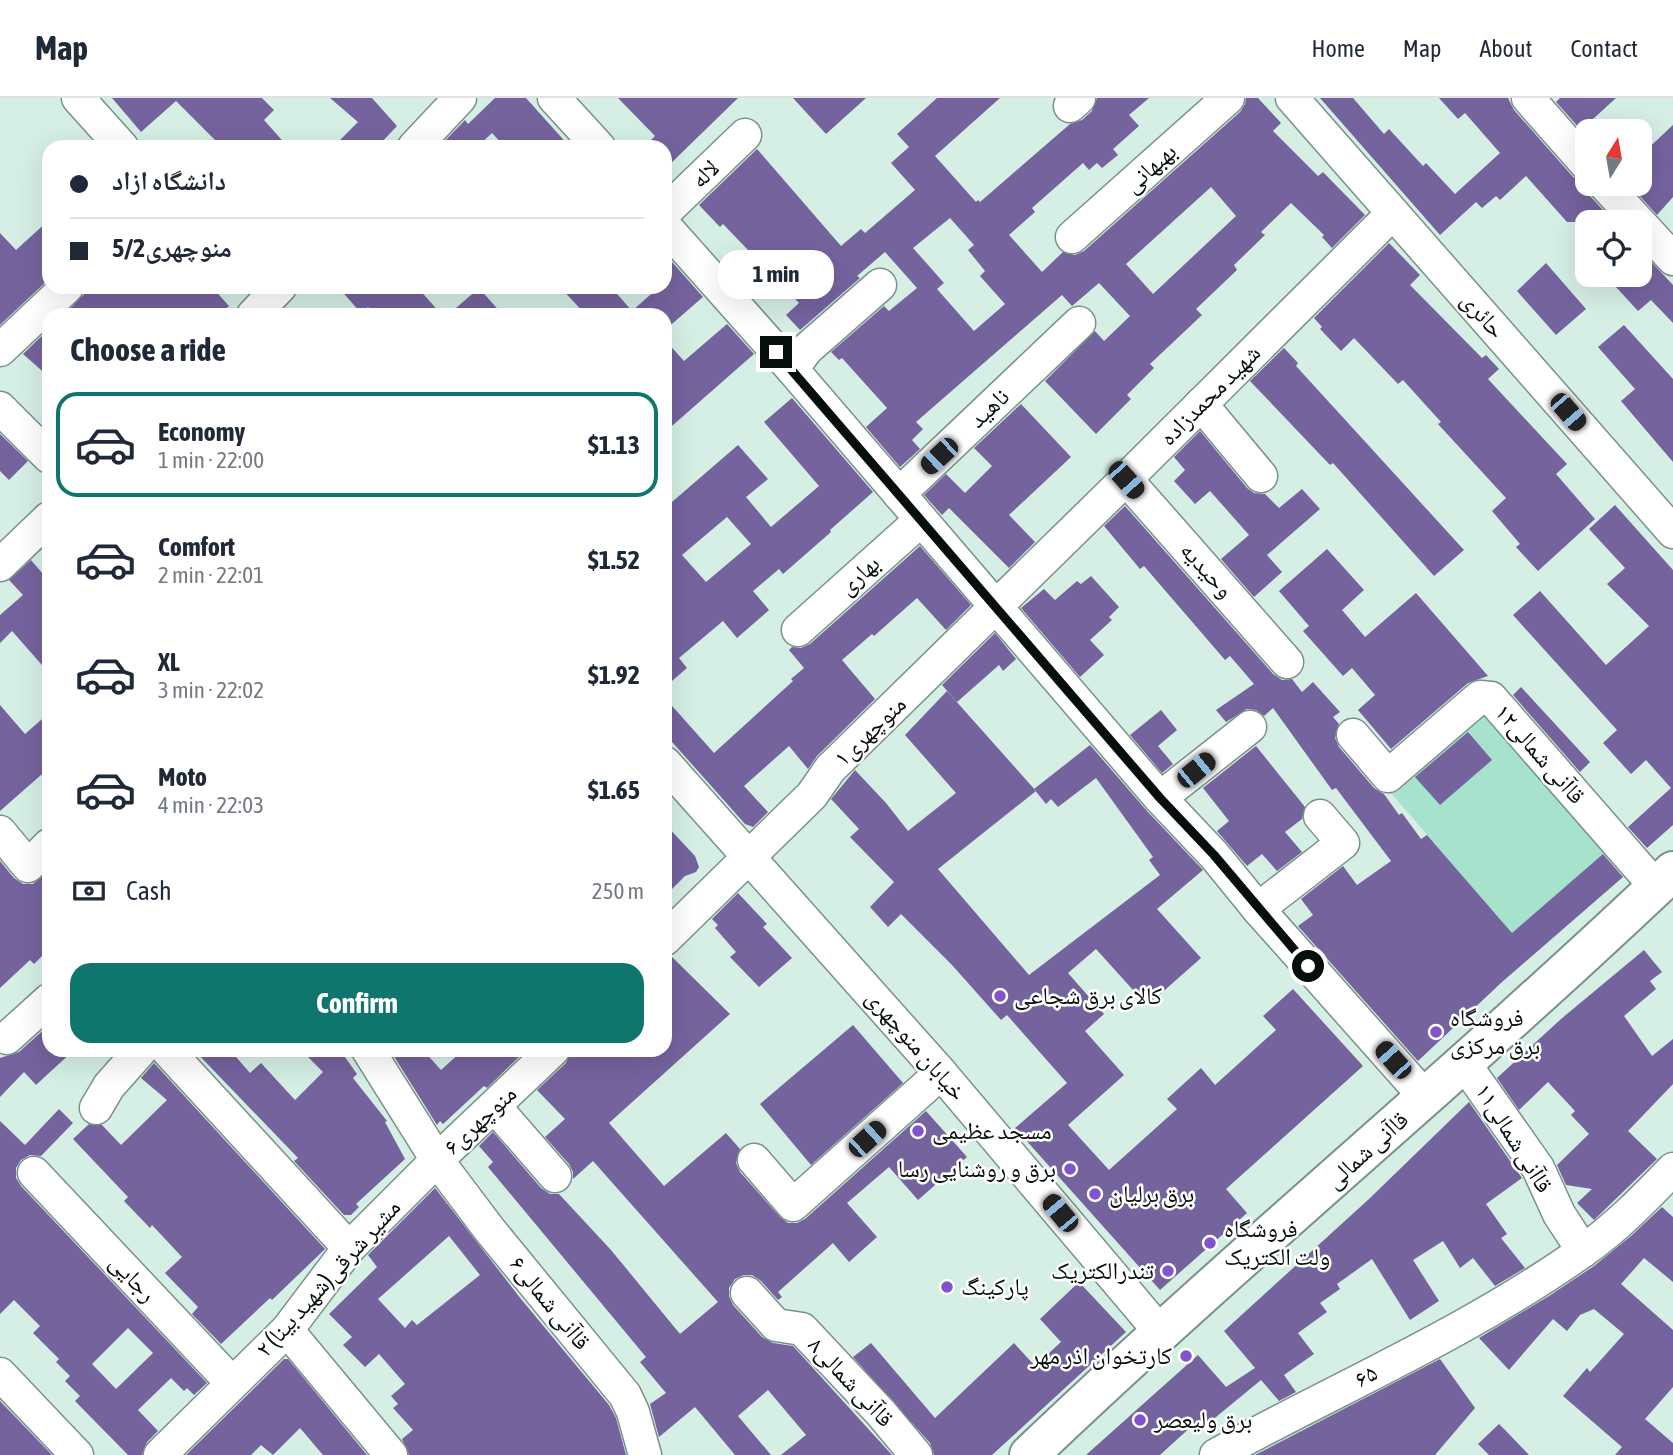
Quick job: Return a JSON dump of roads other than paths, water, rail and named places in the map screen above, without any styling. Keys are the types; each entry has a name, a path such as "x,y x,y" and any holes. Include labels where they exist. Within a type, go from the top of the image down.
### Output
{"main road":[{"name":"قاآنی شمالی","path":"1029,1455 1665,879"}],"street":[{"path":"78,98 116,140"},
{"path":"421,140 460,98"},
{"path":"554,98 593,140"},
{"name":"بهبهانی","path":"1072,237 1227,98"},
{"name":"حائری","path":"1292,98 1673,532"},
{"path":"1528,98 1575,151"},
{"name":"لاله","path":"672,205 745,135"},
{"path":"1615,196 1673,259"},
{"name":"شهید محمدزاده","path":"995,606 1126,480 1393,213"},
{"path":"672,234 792,369 1160,798 1214,855 1258,909 1426,1097"},
{"path":"792,369 807,349 880,285"},
{"path":"45,308 60,294"},
{"path":"0,350 42,311"},
{"name":"ناهید","path":"899,494 1079,323"},
{"path":"1200,404 1261,475"},
{"path":"0,408 42,450"},
{"name":"وحیدیه","path":"1126,480 1287,662"},
{"name":"بهاری","path":"798,630 921,520"},
{"path":"0,565 42,530"},
{"name":"منوچهری۱","path":"747,856 812,795 830,769 995,606"},
{"name":"قاآنی شمالی۱۲","path":"1353,735 1388,776 1480,697 1491,698 1665,879"},
{"path":"1160,798 1250,727"},
{"name":"خیابان منوچهری","path":"672,771 941,1073 1161,1333"},
{"path":"1258,909 1343,844 1320,816"},
{"path":"0,832 38,856"},
{"path":"672,932 747,856"},
{"path":"7,1038 42,1006"},
{"path":"96,1108 109,1086 136,1057"},
{"path":"173,1057 349,1248"},
{"name":"قاآنی شمالی۶","path":"372,1057 437,1160 489,1229 625,1395 645,1455"},
{"name":"منوچهری۶","path":"437,1160 546,1057"},
{"name":"قاآنی شمالی۱۱","path":"1464,1063 1538,1168 1559,1214 1583,1251"},
{"path":"754,1160 793,1205 941,1073"},
{"path":"495,1107 555,1176"},
{"name":"۲ مشیر شرقی(شهید بینا)","path":"160,1455 287,1331 349,1248 437,1160"},
{"name":"۶۵","path":"1216,1455 1515,1295 1608,1232 1673,1169"},
{"name":"رجایی","path":"34,1173 232,1383"},
{"name":"قاآنی شمالی۸","path":"747,1293 776,1325 802,1329 881,1413 916,1455"},
{"path":"287,1331 391,1455"},
{"path":"0,1374 77,1455"}],"place":[{"name":"کالای برق شجاعی","path":"1000,996"},
{"name":"فروشگاه برق مرکزی","path":"1436,1032"},
{"name":"مسجد عظیمی","path":"918,1131"},
{"name":"برق و روشنایی رسا","path":"1070,1169"},
{"name":"برق برلیان","path":"1095,1194"},
{"name":"فروشگاه ولت الکتریک","path":"1210,1243"},
{"name":"تندرالکتریک","path":"1168,1271"},
{"name":"پارکینگ","path":"947,1287"},
{"name":"کارتخوان اذر مهر","path":"1186,1356"},
{"name":"برق ولیعصر","path":"1140,1420"}]}
